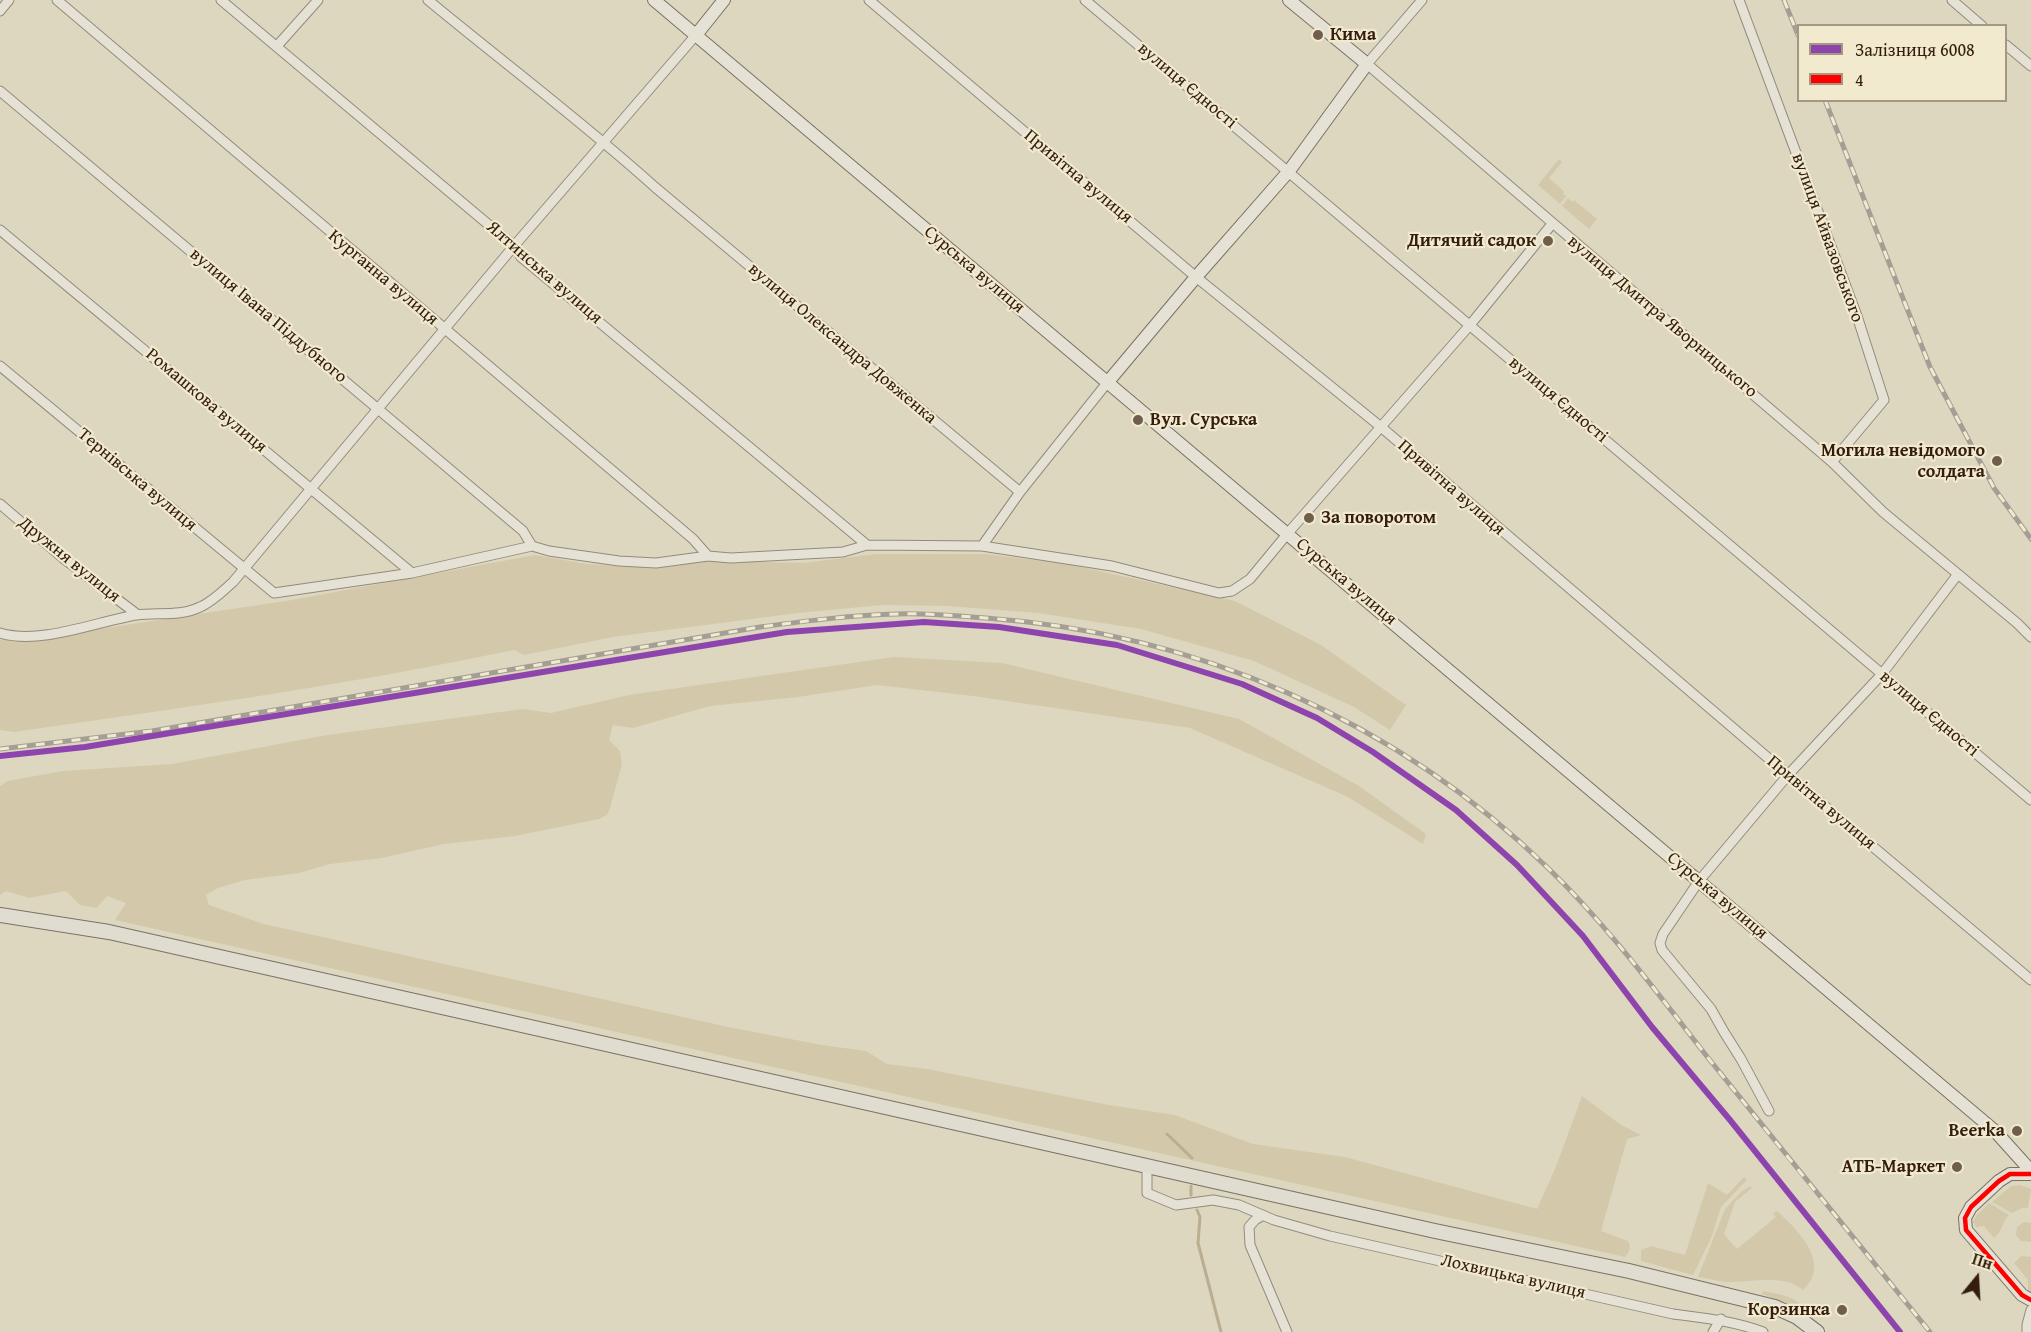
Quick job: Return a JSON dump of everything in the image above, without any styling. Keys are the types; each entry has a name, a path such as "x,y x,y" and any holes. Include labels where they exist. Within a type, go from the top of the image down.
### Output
{"main road":[{"path":"0,915 109,932 1722,1293 1775,1307 1797,1317 1817,1332"}],"street":[{"path":"0,11 9,0"},
{"name":"Курганна вулиця","path":"57,0 693,539 708,556"},
{"name":"Ялтинська вулиця","path":"221,0 514,246 530,265 867,545"},
{"path":"277,46 318,0"},
{"name":"вулиця Олександра Довженка","path":"428,0 491,53 605,142 656,188 1020,492"},
{"name":"Сурська вулиця","path":"654,0 1995,1131 2031,1173"},
{"path":"0,633 11,636 46,634 138,615 165,615 199,608 233,582 514,246 724,0"},
{"name":"Привітна вулиця","path":"869,0 1196,277 1381,427 2031,980"},
{"name":"вулиця Єдності","path":"1086,0 2031,800"},
{"name":"вулиця Дмитра Яворницького","path":"1289,0 1367,64 1832,462 1883,512 2031,637"},
{"path":"982,546 1020,492 1107,383 1289,171 1367,64 1422,0"},
{"name":"вулиця Айвазовського","path":"1739,0 1857,316 1884,400 1832,462"},
{"path":"1952,0 1980,24"},
{"path":"2007,46 2031,66"},
{"name":"вулиця Івана Піддубного","path":"0,91 523,531 532,546"},
{"path":"412,573 532,546 549,551 647,563 708,556 731,558 803,556 843,552 867,545 982,546 1112,566 1220,593 1232,591 1250,579 1470,325 1552,224"},
{"name":"Ромашкова вулиця","path":"0,230 412,573"},
{"name":"Тернівська вулиця","path":"0,366 274,593 412,573"},
{"name":"Дружня вулиця","path":"0,504 63,558 138,615"},
{"path":"1769,1112 1742,1059 1711,1009 1662,950 1660,944 1663,934 1699,881 1788,775 1882,674 1958,574"},
{"name":"Лохвицька вулиця","path":"1147,1165 1147,1193 1167,1203 1176,1205 1213,1200 1239,1205 1330,1236 1673,1314 1742,1324 1763,1332"},
{"path":"2031,1173 2010,1174 1999,1180 1971,1207 1965,1218 1966,1230 2022,1295 2031,1300"},
{"path":"1263,1215 1249,1227 1250,1245 1287,1332"},
{"path":"2027,1332 2031,1310"},
{"path":"1713,1332 1721,1320"}],"shaded area":[{"path":"1559,159 1562,162 1549,178 1564,191 1563,194 1566,196 1560,204 1538,185"},
{"path":"1568,198 1572,202 1574,200 1597,219 1589,229 1562,206"},
{"path":"876,554 985,554 1068,564 1235,601 1321,645 1406,705 1390,730 1354,707 1254,661 1141,629 1038,613 947,606 882,605 798,613 613,637 524,655 514,650 452,663 264,695 14,732 0,730 0,640 39,638 292,600 535,555 587,564 659,568 709,561 803,563"},
{"path":"894,657 1002,663 1239,719 1359,786 1426,834 1423,844 1348,797 1190,728 973,696 877,685 798,697 710,706 633,728 613,725 609,740 620,751 622,764 610,808 607,815 599,819 515,836 444,844 382,858 330,864 299,873 245,880 218,888 206,895 209,905 264,924 733,1028 866,1051 887,1064 927,1069 1109,1105 1175,1115 1253,1144 1345,1157 1537,1209 1555,1169 1582,1096 1621,1125 1641,1135 1627,1139 1601,1231 1628,1241 1630,1249 1625,1257 115,920 126,903 107,896 97,908 80,905 66,891 29,898 6,891 0,895 0,786 8,781 63,771 172,764 327,735 523,709 551,713 629,695"},
{"path":"1744,1177 1747,1180 1721,1207 1712,1236 1693,1275 1641,1261 1641,1250 1651,1246 1685,1255 1708,1183 1727,1195"},
{"path":"2020,1185 2031,1189 2028,1208 2012,1213 1992,1202 2011,1186"},
{"path":"1750,1186 1752,1188 1735,1202 1724,1234 1737,1249 1776,1217 1773,1213 1777,1211 1803,1238 1813,1259 1814,1270 1811,1280 1803,1290 1795,1285 1776,1280 1726,1282 1698,1277 1725,1209"},
{"path":"1989,1203 2009,1215 1994,1238 1984,1226 1976,1227 1973,1222"},
{"path":"2024,1222 2031,1223 2031,1242 2021,1241 2016,1235 2017,1227"},
{"path":"2021,1256 2031,1257 2031,1295 2028,1291 2028,1280 2014,1263"},
{"path":"1763,1291 1789,1297 1803,1307 1762,1294"}],"waterway":[{"path":"1167,1134 1192,1158"},
{"path":"1191,1186 1191,1195"},
{"path":"1197,1210 1200,1217 1198,1243 1221,1332"}],"railway":[{"path":"1784,0 1797,32"},
{"path":"1826,102 1930,367 1994,488 2031,539"},
{"path":"0,749 152,731 760,627 864,616 942,615 1064,627 1141,643 1216,665 1289,694 1359,728 1426,769 1490,816 1549,869 1632,961 1930,1332"}],"rail line":[{"name":"6008","path":"0,756 85,747 787,632 924,622 999,627 1117,645 1242,684 1317,718 1373,752 1456,810 1517,865 1583,936 1652,1027 1730,1120 1900,1332"}],"transit line":[{"name":"4","path":"2031,1174 2010,1174 1999,1181 1971,1207 1965,1218 1966,1230 2022,1295 2031,1300"}],"place":[{"name":"Кима","path":"1318,35"},
{"name":"Дитячий садок","path":"1548,241"},
{"name":"Вул. Сурська","path":"1138,420"},
{"name":"Могила невідомого солдата","path":"1997,461"},
{"name":"За поворотом","path":"1309,518"},
{"name":"Beerka","path":"2017,1131"},
{"name":"АТБ-Маркет","path":"1957,1167"},
{"name":"Корзинка","path":"1842,1310"}]}
